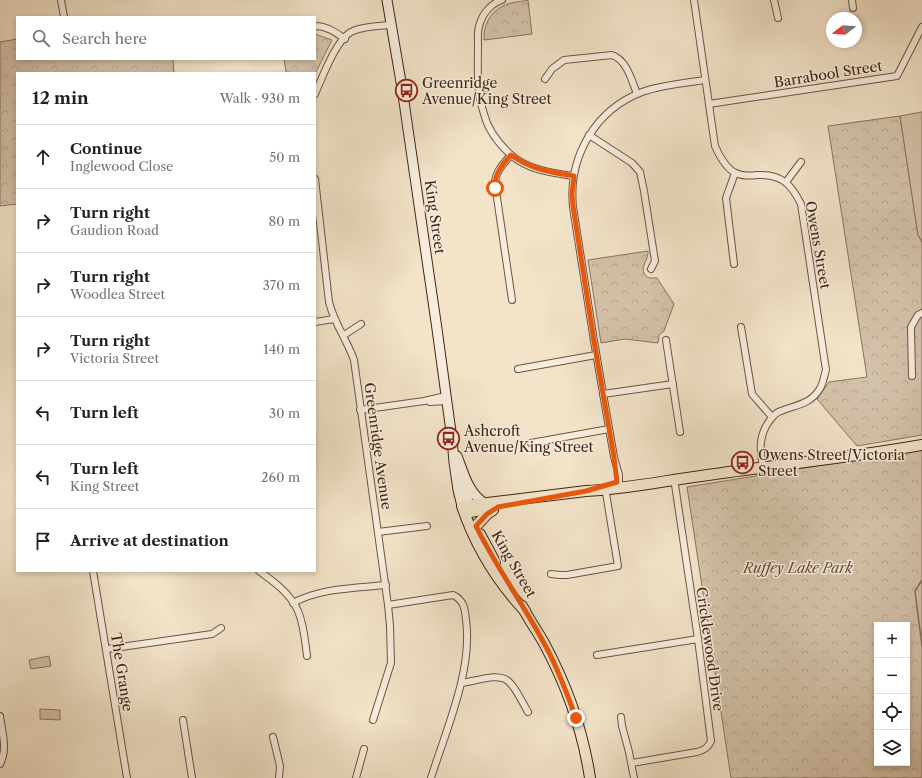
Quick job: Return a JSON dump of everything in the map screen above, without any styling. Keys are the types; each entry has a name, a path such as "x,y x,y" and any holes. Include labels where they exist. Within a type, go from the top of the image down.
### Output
{"main road":[{"name":"King Street","path":"387,0 402,88 447,398 457,483 481,550 506,589 525,611"},
{"name":"King Street","path":"452,438 458,456 467,509 491,554 546,646 561,680 579,729 590,778"},
{"path":"467,509 484,503 586,491 619,484 763,468 876,453 922,445"},
{"path":"458,456 472,491 484,503"},
{"path":"467,509 498,507 570,493"},
{"path":"476,526 487,514 498,507"}],"street":[{"path":"62,0 64,16"},
{"path":"499,0 484,14 477,32 477,71 484,115 494,137 511,155 538,170 574,176"},
{"path":"694,0 715,146 721,160 736,174 751,176 768,175 786,182 801,162"},
{"path":"774,0 778,18"},
{"path":"852,0 853,8"},
{"path":"316,92 340,42 352,31 391,25"},
{"path":"316,26 322,26 333,30 345,39"},
{"name":"Barrabool Street","path":"709,104 896,76 922,27"},
{"path":"545,79 552,69 564,60 612,55 624,64 637,94"},
{"path":"619,484 596,355 573,206 572,194 574,176 578,158 589,135 599,121 611,110 637,94 653,89 705,80"},
{"path":"589,135 632,163 640,172 655,261 651,269"},
{"path":"511,155 498,171 495,178 495,184 512,300"},
{"path":"734,264 726,198 736,174"},
{"name":"Owens Street","path":"772,417 780,411 802,405 813,398 822,386 826,370 801,204 794,190 786,182"},
{"name":"Greenridge Avenue","path":"316,188 329,302 334,319 344,335 354,360 386,585 391,663 373,720"},
{"path":"316,245 322,244"},
{"path":"912,376 911,327 918,315 922,313"},
{"path":"316,322 334,319"},
{"path":"344,335 361,324"},
{"path":"742,327 752,394 772,417 764,428 760,444 763,468"},
{"path":"666,340 680,432"},
{"path":"518,369 596,355"},
{"path":"603,394 673,384"},
{"path":"360,410 447,398"},
{"path":"532,443 609,429"},
{"name":"Cricklewood Drive","path":"632,763 697,752 704,750 709,746 710,737 698,639 674,478"},
{"path":"551,574 567,575 618,566 605,488"},
{"path":"378,532 427,526"},
{"name":"The Grange","path":"93,572 127,778"},
{"path":"260,572 275,583 298,610 307,656"},
{"path":"293,603 304,597 319,593 386,585"},
{"path":"388,604 453,595 460,598 464,606 468,634 466,661 462,683 431,778"},
{"path":"107,650 212,634 222,628"},
{"path":"597,655 698,639"},
{"path":"462,683 498,676 506,678 513,685 528,712"},
{"path":"0,716 4,748 3,758 0,764"},
{"path":"622,717 622,726 632,763 634,778"},
{"path":"184,720 192,778"},
{"path":"273,737 280,766 279,778"},
{"path":"356,778 364,749"}],"green space":[{"path":"528,0 532,34 484,40 486,25 494,12 506,5"},
{"path":"316,34 332,40 316,72 286,72 284,60 316,60"},
{"path":"16,39 16,60 173,60 174,72 16,72 16,204 0,206 0,42"},
{"path":"922,112 922,242 918,235 900,116"},
{"path":"900,116 918,235 922,242 922,435 857,446 817,399 829,382 867,377 828,126"},
{"path":"648,251 643,269 645,275 649,278 657,278 674,304 664,331 659,335 658,343 625,339 601,343 588,260"},
{"name":"Ruffey Lake Park","path":"922,449 922,778 731,778 687,487"},
{"path":"49,656 51,666 31,669 29,660"},
{"path":"40,709 60,710 60,720 40,719"}],"waterway":[{"path":"922,580 915,591 922,646"}],"place":[{"name":"Greenridge Avenue/King Street","path":"406,91"},
{"name":"Ashcroft Avenue/King Street","path":"449,439"},
{"name":"Owens Street/Victoria Street","path":"742,463"}],"route":[{"path":"495,188 496,174 511,155 538,170 574,176 572,194 573,206 617,482 586,491 498,507 488,512 476,526 546,646 576,718"}]}
